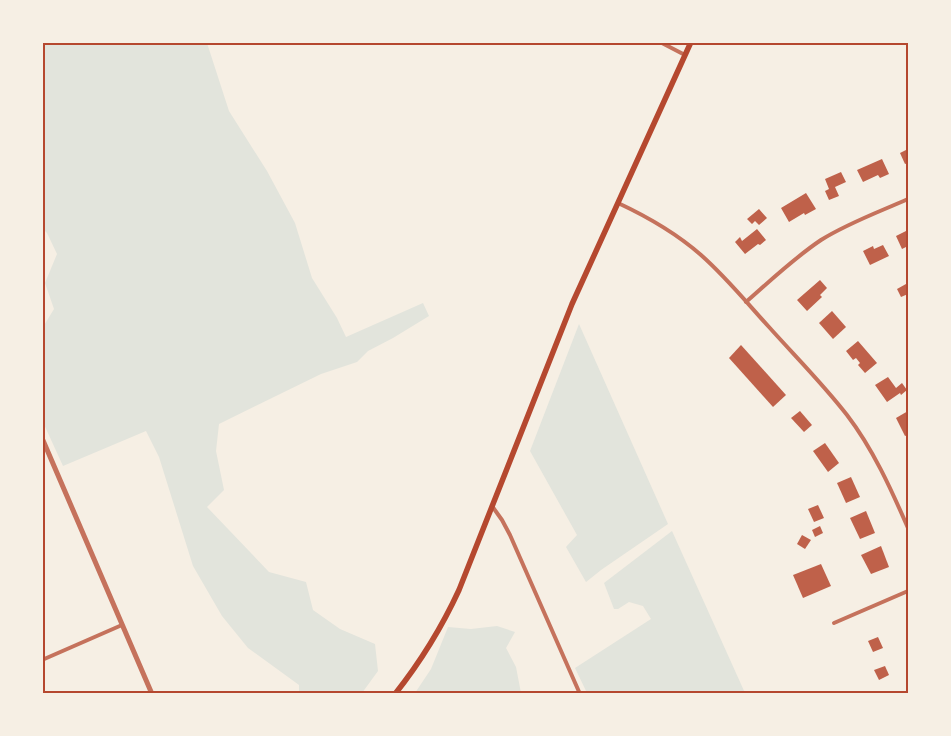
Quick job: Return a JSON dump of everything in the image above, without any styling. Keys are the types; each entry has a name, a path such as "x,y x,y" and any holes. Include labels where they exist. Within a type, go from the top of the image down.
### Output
{"main road":[{"path":"395,694 427,651 449,612 572,304 691,42"}],"street":[{"path":"660,42 685,55"},
{"path":"746,302 802,253 822,239 908,199"},
{"path":"618,203 670,231 702,256 823,386 847,415 868,446 880,467 908,528"},
{"path":"42,438 152,694"},
{"path":"492,506 510,535 580,694"},
{"path":"834,623 908,591"},
{"path":"42,660 122,625"}],"shaded area":[{"path":"43,42 207,43 229,111 267,171 295,223 312,278 337,318 346,337 423,303 429,316 368,351 357,362 321,374 219,424 216,451 224,490 207,507 269,572 306,582 313,610 340,629 375,644 378,671 362,693 299,693 299,685 248,648 222,616 193,566 159,457 146,431 63,466 42,420 43,327 54,309 45,283 57,254 47,233 43,229"},
{"path":"579,324 668,524 586,582 566,547 577,535 530,451"},
{"path":"672,531 745,693 587,693 575,668 651,619 643,606 629,602 618,609 614,609 604,583"},
{"path":"497,626 515,632 506,648 516,667 521,693 415,693 431,669 448,627 471,629"}],"building":[{"path":"908,149 908,163 905,164 900,153"},
{"path":"882,159 889,174 880,178 878,175 863,182 857,170"},
{"path":"841,172 846,182 835,187 839,196 829,200 825,191 829,189 825,179"},
{"path":"806,193 816,209 805,215 804,213 789,222 781,208"},
{"path":"759,209 767,218 759,225 755,221 752,224 747,219"},
{"path":"757,229 766,240 745,254 735,242 740,237 742,241"},
{"path":"908,230 908,246 902,249 896,236"},
{"path":"883,245 889,256 870,265 863,251 873,246 874,249"},
{"path":"820,280 827,288 820,295 822,297 807,311 797,300"},
{"path":"906,284 908,294 901,297 897,289"},
{"path":"832,311 846,327 833,339 819,323"},
{"path":"858,341 877,363 865,373 858,365 860,363 856,358 853,360 846,351"},
{"path":"741,345 786,395 773,407 729,358"},
{"path":"888,377 896,388 902,383 907,390 887,402 875,385"},
{"path":"800,411 812,425 804,432 791,418"},
{"path":"908,411 908,435 905,436 896,418"},
{"path":"825,443 839,463 828,472 813,451"},
{"path":"851,477 860,497 846,503 837,483"},
{"path":"818,505 824,518 814,522 808,509"},
{"path":"866,511 875,533 860,539 850,518"},
{"path":"820,526 823,533 815,537 812,530"},
{"path":"802,535 811,540 805,549 797,544"},
{"path":"881,546 889,567 871,574 861,555"},
{"path":"821,564 831,586 803,598 793,575"},
{"path":"878,637 883,648 873,652 868,641"},
{"path":"885,666 889,675 879,680 874,670"}]}
